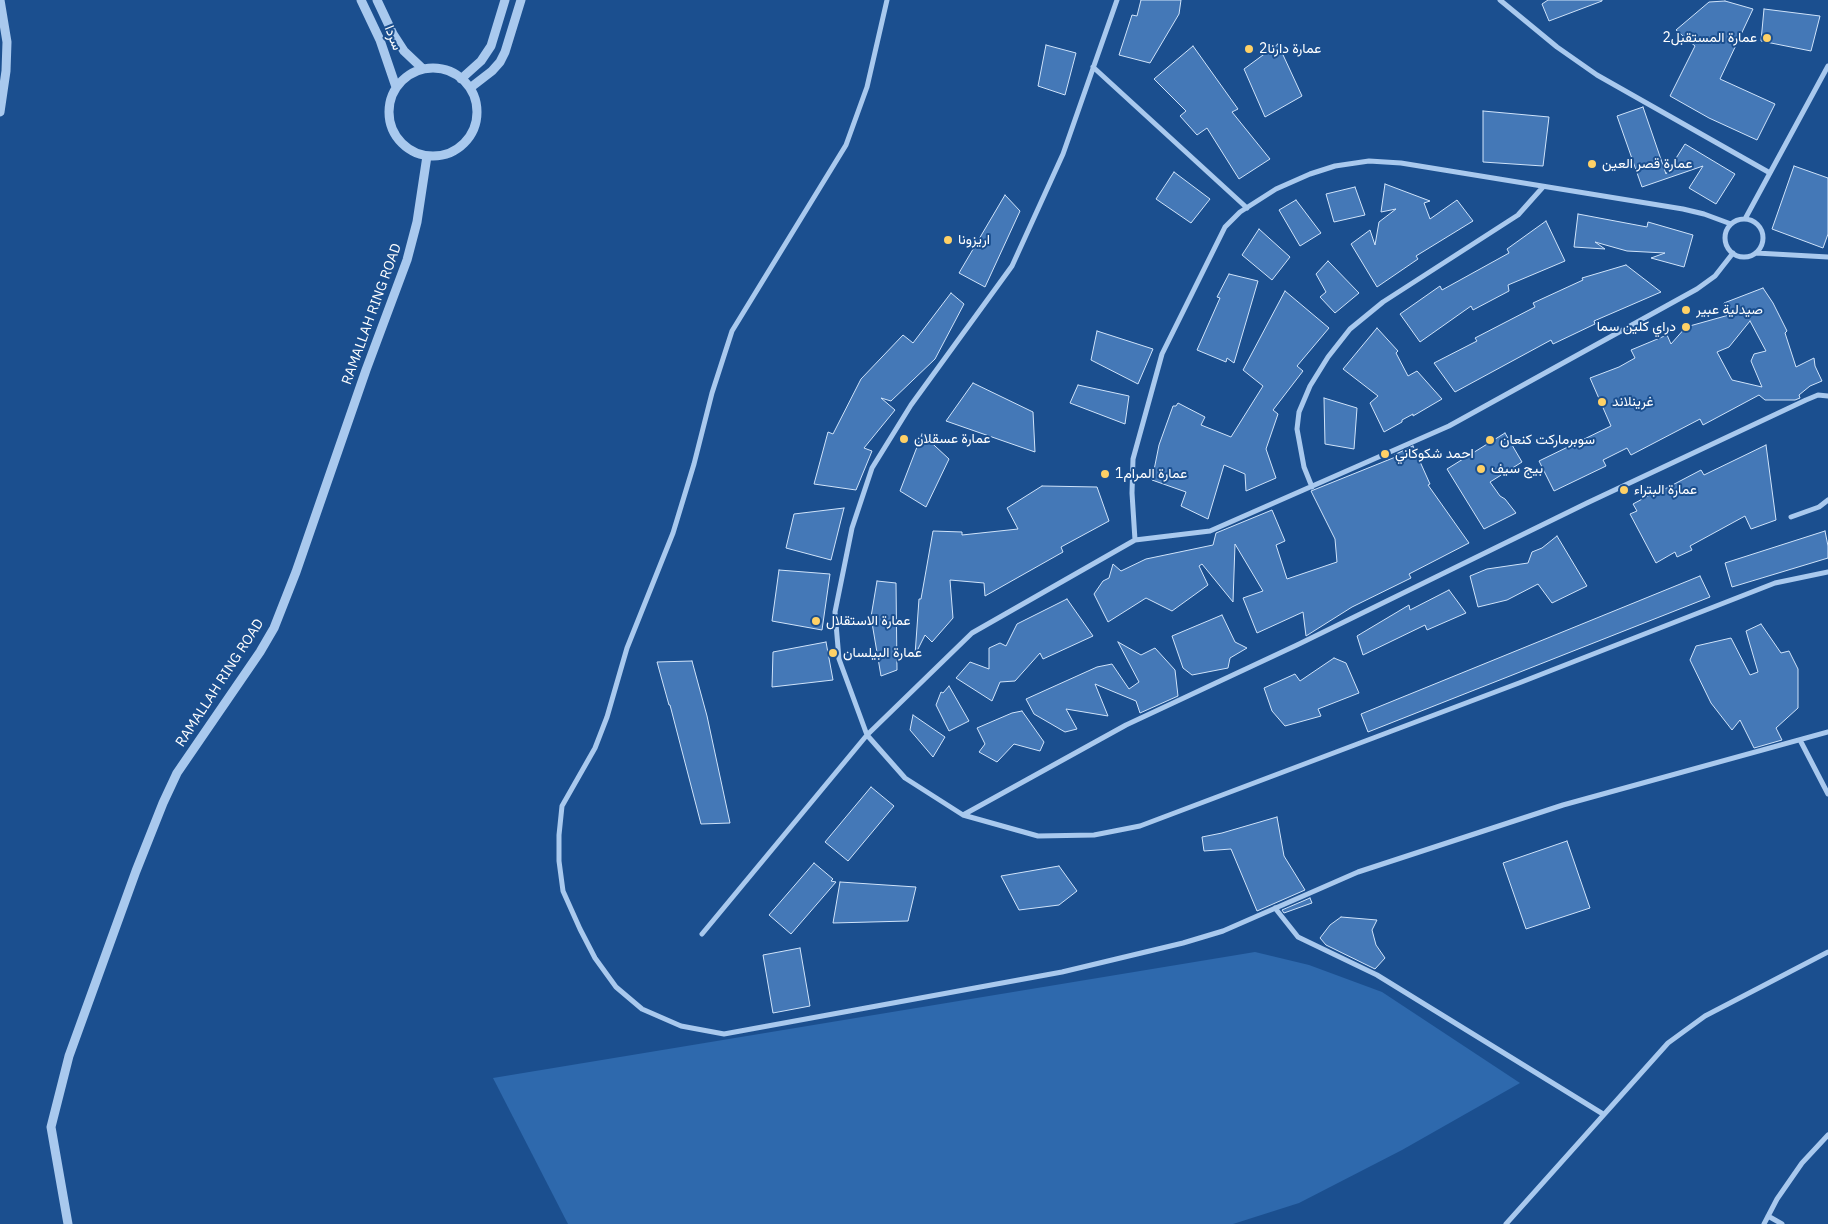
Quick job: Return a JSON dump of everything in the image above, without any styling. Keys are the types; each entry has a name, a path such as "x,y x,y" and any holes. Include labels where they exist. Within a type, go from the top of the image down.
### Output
{"street":[{"path":"0,0 7,42 6,71 0,112"},
{"name":"سردا","path":"361,0 380,40 396,87"},
{"name":"سردا","path":"377,0 392,34 404,51 423,69"},
{"path":"461,79 481,61 491,46 505,0"},
{"path":"470,88 492,72 500,62 505,52 521,0"},
{"path":"887,0 866,87 846,145 732,331 712,393 694,464 673,533 627,648 595,748 562,806 559,861 563,891 595,958 616,987 642,1009 681,1026 724,1034 1062,972 1183,943 1223,931 1358,872 1553,808 1828,732"},
{"path":"1116,0 1063,154 1012,266 911,405 872,468 852,528 835,612 839,659 867,734 905,778 963,815 1038,836 1094,835 1140,826 1519,684 1775,582 1828,572"},
{"path":"1500,0 1557,47 1597,75 1770,173"},
{"path":"1745,219 1828,66"},
{"path":"1093,67 1247,208"},
{"path":"439,68 455,74 470,88 476,104 476,120 470,136 465,142 444,155 427,156 412,151 394,134 389,118 388,110 396,87 408,75 423,69 439,68"},
{"name":"RAMALLAH RING ROAD","path":"68,1224 51,1127 69,1056 140,863 163,803 177,773 260,652 274,628 296,572 366,370 407,260 418,222 427,156"},
{"path":"1135,540 1132,493 1133,459 1162,354 1224,227 1247,208 1276,189 1310,174 1335,166 1369,161 1401,163 1683,209 1704,214 1730,224"},
{"path":"1312,487 1304,467 1297,429 1299,412 1306,395 1328,357 1350,329 1383,302 1518,215 1543,187"},
{"path":"1756,253 1762,243 1762,231 1754,222 1745,219 1736,220 1730,224 1725,236 1726,242 1733,253 1744,257 1756,253 1828,256"},
{"path":"702,934 867,734 972,633 1135,540 1210,531 1449,426 1696,289 1715,276 1733,253"},
{"path":"963,815 1126,725 1297,645 1578,508 1806,400 1818,395 1828,396"},
{"path":"1791,517 1819,507 1828,500"},
{"path":"1800,740 1828,794"},
{"path":"1274,908 1298,937 1377,975 1603,1114"},
{"path":"1506,1224 1668,1043 1705,1016 1828,952"},
{"path":"1764,1224 1777,1199 1802,1163 1828,1135"},
{"path":"1768,1216 1782,1224"}],"shaded area":[{"path":"1255,952 1309,965 1382,992 1520,1083 1402,1150 1299,1203 1233,1224 568,1224 493,1078"}],"building":[{"path":"1141,0 1181,0 1179,14 1150,63 1119,55 1132,15 1137,16"},
{"path":"1548,0 1602,1 1549,21 1542,4"},
{"path":"1725,1 1753,9 1720,79 1775,104 1757,140 1709,118 1670,96 1695,46 1676,30 1709,2"},
{"path":"1764,9 1820,16 1811,51 1761,41"},
{"path":"1278,44 1302,96 1265,117 1244,69"},
{"path":"1046,45 1076,53 1065,95 1038,86"},
{"path":"1193,46 1238,109 1232,112 1270,159 1239,179 1207,128 1197,135 1180,116 1186,111 1154,79"},
{"path":"1643,107 1666,174 1685,144 1735,174 1716,204 1689,188 1703,166 1642,187 1617,116"},
{"path":"1483,111 1549,117 1543,166 1483,162"},
{"path":"1794,166 1828,178 1828,234 1823,248 1772,229"},
{"path":"1174,172 1210,199 1191,223 1156,199"},
{"path":"1385,184 1430,201 1424,203 1430,219 1457,200 1473,221 1416,256 1418,259 1377,287 1351,244 1370,230 1375,245 1379,222 1396,209 1381,212"},
{"path":"1355,187 1365,215 1334,222 1326,194"},
{"path":"1005,195 1020,211 985,287 959,273"},
{"path":"1296,200 1321,233 1300,246 1279,210"},
{"path":"1578,214 1647,227 1648,222 1693,235 1684,267 1651,258 1665,253 1627,251 1595,242 1605,249 1574,247"},
{"path":"1546,221 1565,261 1508,285 1509,291 1473,310 1471,306 1420,342 1400,314 1440,286 1442,290 1509,253 1507,249"},
{"path":"1259,229 1290,257 1272,280 1242,255"},
{"path":"1328,261 1359,293 1335,313 1320,297 1326,292 1316,274"},
{"path":"1626,265 1661,292 1594,321 1595,324 1553,344 1551,340 1455,392 1434,363 1477,341 1475,338 1535,307 1533,303 1583,280 1582,278"},
{"path":"1229,274 1258,281 1234,363 1227,358 1226,362 1197,350 1220,298 1217,297"},
{"path":"1763,288 1787,331 1785,333 1796,367 1814,358 1815,366 1822,381 1810,386 1799,395 1800,398 1795,400 1765,400 1759,395 1703,425 1700,419 1631,455 1627,448 1603,460 1606,466 1554,491 1539,461 1611,426 1590,378 1619,367 1635,358 1631,350 1667,335 1671,344 1686,327 1729,315 1724,303","holes":["1750,321 1766,351 1754,354 1751,361 1762,387 1732,380 1717,352 1729,347"]},
{"path":"1285,291 1329,328 1297,366 1303,371 1273,410 1278,414 1266,449 1276,478 1246,491 1245,474 1224,465 1208,519 1181,506 1186,492 1152,480 1159,445 1173,406 1176,406 1178,403 1205,417 1201,425 1231,437 1263,386 1243,370"},
{"path":"951,293 964,304 935,359 891,401 881,398 895,410 864,448 872,451 856,490 814,484 828,432 833,434 861,379 903,335 913,343"},
{"path":"1377,328 1398,351 1396,353 1408,376 1417,371 1442,399 1413,416 1413,414 1402,420 1402,422 1384,432 1370,403 1378,396 1343,369"},
{"path":"1097,331 1153,349 1138,384 1091,360"},
{"path":"973,383 1033,412 1035,452 946,421"},
{"path":"1078,385 1129,396 1125,424 1070,403"},
{"path":"1324,398 1357,408 1354,449 1325,444"},
{"path":"1505,433 1522,462 1490,482 1516,513 1484,529 1447,469"},
{"path":"922,434 949,459 926,507 900,491"},
{"path":"1766,445 1776,520 1751,529 1745,516 1690,546 1692,550 1677,557 1675,552 1656,563 1630,514 1637,511 1633,504 1701,470 1704,475"},
{"path":"1413,446 1430,484 1428,485 1469,543 1409,574 1411,578 1352,607 1306,636 1303,612 1257,633 1243,598 1263,591 1235,544 1233,602 1202,564 1199,566 1208,585 1172,611 1146,598 1108,622 1094,594 1103,581 1109,578 1113,564 1121,571 1146,559 1213,545 1216,533 1272,510 1285,541 1276,545 1287,579 1337,562 1335,539 1311,491 1398,456 1394,455"},
{"path":"1042,486 1097,487 1109,521 1061,547 1063,552 985,596 984,583 950,580 953,618 932,642 925,635 915,655 919,599 921,599 933,531 962,532 962,535 1018,529 1007,508"},
{"path":"844,508 831,560 786,548 794,514"},
{"path":"1825,531 1828,558 1732,587 1725,563"},
{"path":"1557,536 1587,586 1552,603 1538,584 1507,600 1478,607 1470,576 1487,569 1528,563 1532,552 1542,548"},
{"path":"779,570 830,574 822,630 772,621"},
{"path":"1700,576 1710,597 1368,732 1361,714"},
{"path":"877,581 896,583 897,670 881,676 871,617"},
{"path":"1449,590 1466,613 1427,630 1425,625 1363,655 1357,636 1409,605 1410,610"},
{"path":"1067,599 1093,636 1043,659 1040,653 1015,681 1000,682 992,701 956,678 970,662 989,669 989,648 1000,643 1006,646 1017,624"},
{"path":"1222,615 1235,642 1247,648 1230,658 1228,668 1192,675 1183,668 1172,636"},
{"path":"1761,624 1781,653 1789,651 1798,669 1798,708 1776,728 1782,740 1754,748 1740,720 1732,730 1711,703 1690,660 1696,646 1731,638 1750,675 1758,672 1746,631"},
{"path":"826,642 833,680 772,687 773,652"},
{"path":"1118,642 1141,655 1155,648 1175,670 1178,696 1140,713 1136,701 1095,684 1108,716 1066,709 1077,729 1065,732 1034,714 1026,699 1097,667 1112,664 1129,689 1139,682"},
{"path":"1334,658 1346,663 1359,693 1318,709 1321,716 1285,726 1272,711 1264,688 1295,674 1300,681"},
{"path":"692,661 707,716 730,823 701,824 657,662"},
{"path":"949,686 969,721 949,731 936,705 941,692 943,693"},
{"path":"1022,711 1044,742 1040,751 1014,744 997,762 979,752 985,744 977,728 1012,713"},
{"path":"913,715 945,737 933,757 910,730"},
{"path":"871,787 894,806 848,861 825,842"},
{"path":"1277,817 1284,856 1305,890 1257,911 1231,849 1204,851 1202,837"},
{"path":"1567,841 1590,908 1526,929 1503,863"},
{"path":"814,863 833,879 831,881 836,882 791,934 769,915"},
{"path":"1059,866 1077,891 1059,905 1019,910 1001,876"},
{"path":"840,882 916,887 908,921 833,923"},
{"path":"1310,898 1312,903 1284,913 1282,910"},
{"path":"1341,917 1377,920 1372,930 1376,945 1385,958 1375,969 1326,945 1320,938 1330,925"},
{"path":"800,948 810,1006 773,1013 763,955"}],"place":[{"name":"عمارة المستقبل2","path":"1767,38"},
{"name":"عمارة دارنا2","path":"1249,49"},
{"name":"عمارة قصر العين","path":"1592,164"},
{"name":"اريزونا","path":"948,240"},
{"name":"صيدلية عبير","path":"1686,310"},
{"name":"دراي كلين سما","path":"1686,327"},
{"name":"غرينلاند","path":"1602,402"},
{"name":"عمارة عسقلان","path":"904,439"},
{"name":"سوبرماركت كنعان","path":"1490,440"},
{"name":"احمد شكوكاني","path":"1385,454"},
{"name":"بيج سيف","path":"1481,469"},
{"name":"عمارة المرام1","path":"1105,474"},
{"name":"عمارة البتراء","path":"1624,490"},
{"name":"عمارة الاستقلال","path":"816,621"},
{"name":"عمارة البيلسان","path":"833,653"}]}
